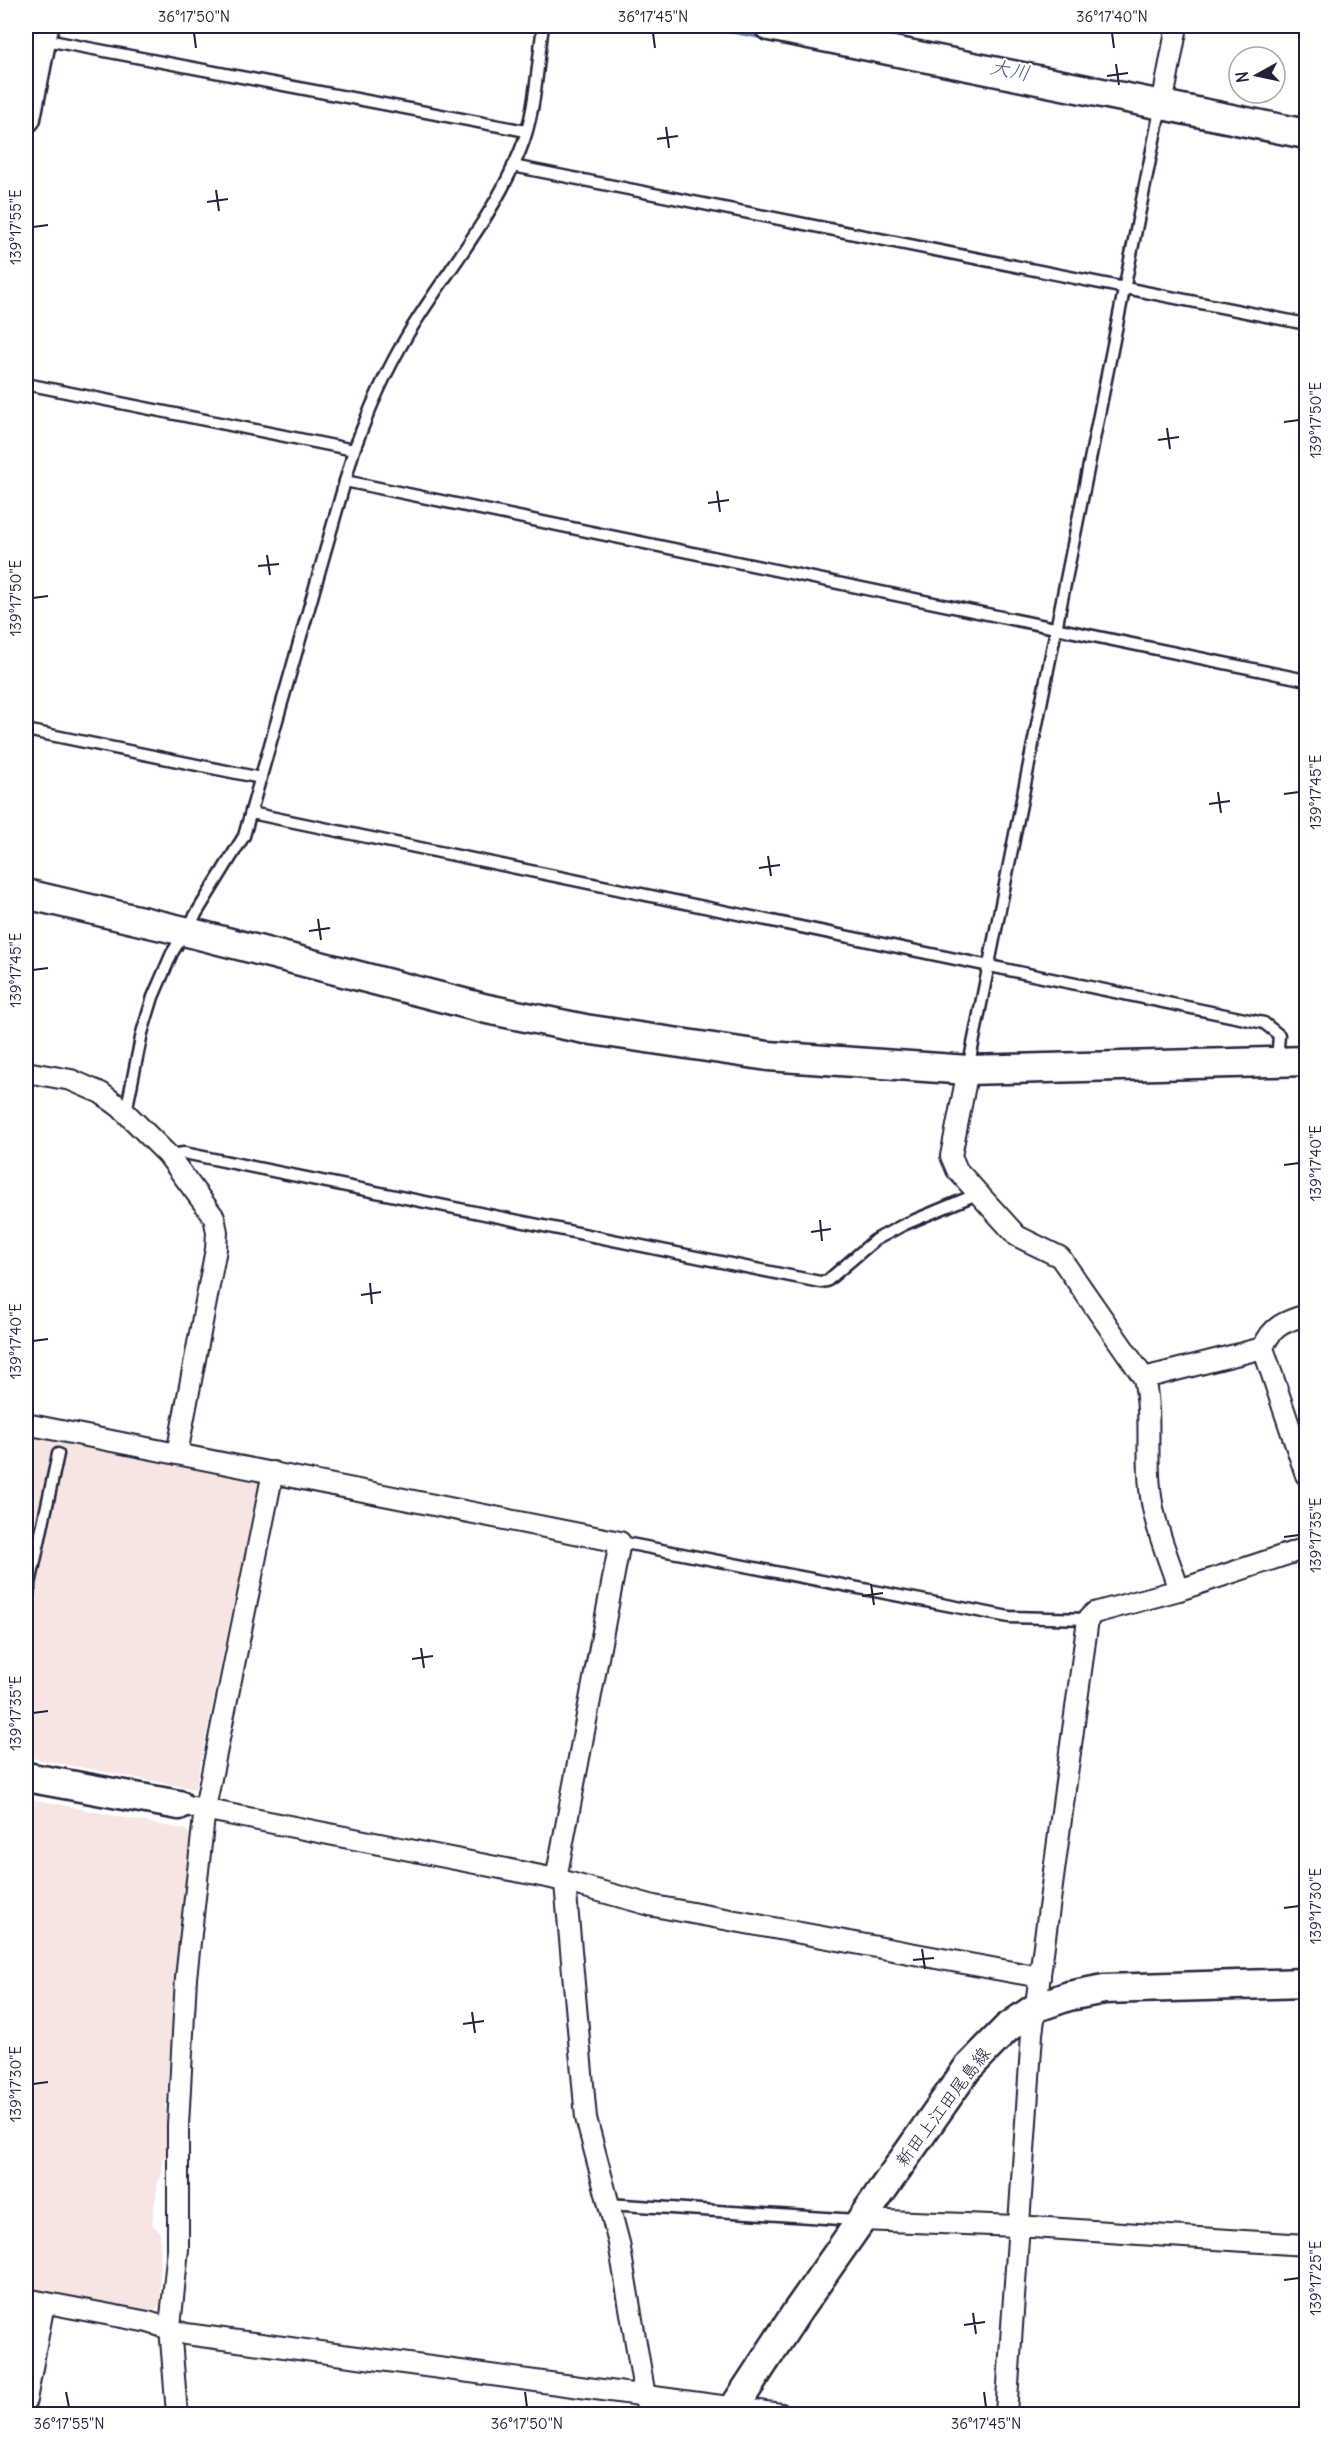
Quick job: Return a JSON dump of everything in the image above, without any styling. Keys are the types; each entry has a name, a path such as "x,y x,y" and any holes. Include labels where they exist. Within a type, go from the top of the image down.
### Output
{"street":[{"path":"769,26 1306,134"},
{"path":"1162,105 1177,26"},
{"path":"26,118 42,32"},
{"path":"26,894 184,931 464,1004 585,1029 768,1056 968,1070 1306,1061"},
{"path":"968,1070 951,1156 957,1170 1017,1236 1060,1257 1144,1378 1148,1397 1150,1490 1179,1590"},
{"path":"26,1072 71,1080 101,1093 126,1112 168,1155 214,1217 217,1232 177,1454"},
{"path":"1306,1315 1283,1322 1268,1335 1263,1348 1306,1475"},
{"path":"1144,1378 1263,1348"},
{"path":"26,1424 620,1542 560,1881 585,2107 619,2243 647,2406"},
{"path":"177,2415 170,2327 178,2249 181,2045 192,1807 273,1472"},
{"path":"1006,2415 1017,2226 1032,2034 1088,1619 1094,1613 1179,1590 1306,1548"},
{"path":"26,1777 192,1807 560,1881 654,1906 1040,1977"},
{"name":"新田上江田尾島線","path":"732,2411 861,2220 968,2069 1007,2028 1037,2007 1070,1996 1104,1989 1306,1983"},
{"path":"861,2220 1017,2226 1306,2245"},
{"path":"26,2400 35,2301 170,2327 186,2334 647,2406 781,2415"}],"lane":[{"path":"126,1112 142,1033 153,997 184,931 237,851 251,813 354,450 383,378 409,333 489,212 513,166 526,132 543,26"},
{"path":"42,32 526,132"},
{"path":"968,1070 991,967 1056,629 1162,105"},
{"path":"513,166 1306,324"},
{"path":"26,384 354,450"},
{"path":"345,481 1306,680"},
{"path":"26,730 261,778"},
{"path":"251,813 1264,1023 1279,1035 1276,1061"},
{"path":"168,1155 175,1152 196,1155 819,1282 827,1281 875,1240 903,1225 977,1194"},
{"path":"26,1603 58,1454"},
{"path":"620,1542 1009,1617 1088,1619"},
{"path":"608,2204 861,2220"}],"shaded area":[{"path":"26,1434 259,1481 195,1789 26,1757"},
{"path":"26,1798 186,1830 194,1840 174,2001 166,2102 166,2156 162,2159 162,2174 158,2182 152,2224 160,2232 160,2306 150,2313 26,2289"}],"waterway":[{"name":"大川","path":"708,26 766,37"}]}
